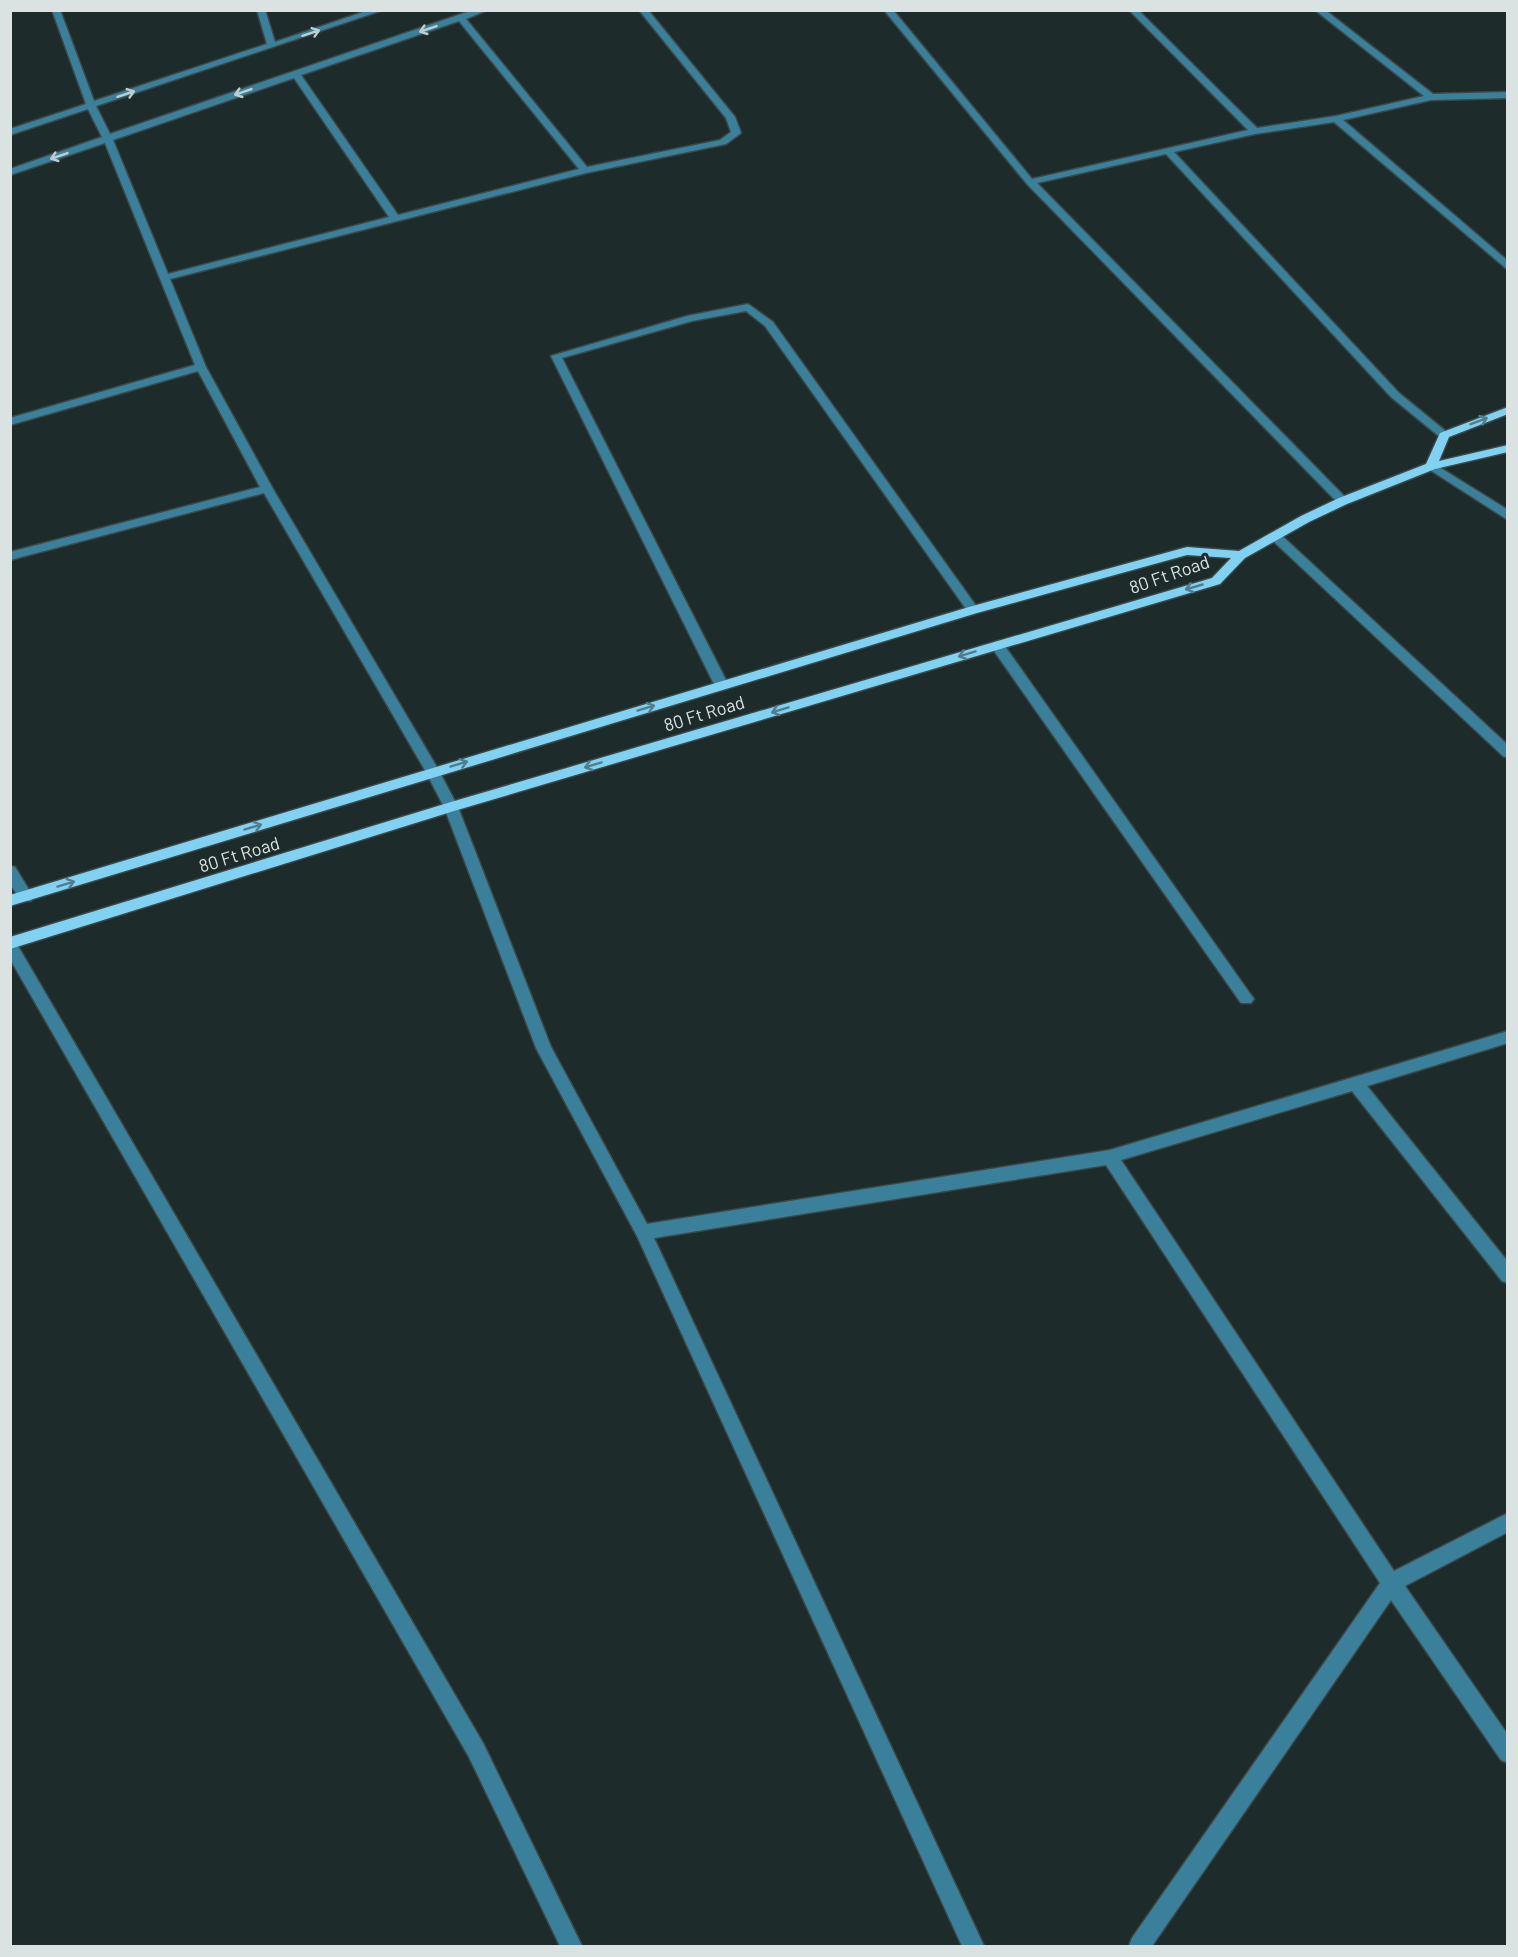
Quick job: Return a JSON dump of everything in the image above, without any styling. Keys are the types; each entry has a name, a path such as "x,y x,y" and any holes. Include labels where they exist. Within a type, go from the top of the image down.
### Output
{"main road":[{"path":"1431,466 1444,435 1508,410"},
{"path":"1241,555 1305,519 1343,501 1431,466 1508,448"},
{"name":"80 Ft Road","path":"10,901 973,610 1187,551 1241,555"},
{"name":"80 Ft Road","path":"10,944 451,807 1216,581 1241,555"}],"street":[{"path":"56,10 91,105 108,139 201,367 267,489 433,772 451,807 544,1048 643,1232 973,1947"},
{"path":"261,10 272,46"},
{"path":"10,132 379,10"},
{"path":"10,172 483,10"},
{"path":"164,278 585,170 723,142 736,132 730,117 643,10"},
{"path":"888,10 1030,182 1343,501"},
{"path":"1133,10 1255,130"},
{"path":"1319,10 1431,97"},
{"path":"461,18 585,170"},
{"path":"296,74 396,220"},
{"path":"1030,182 1255,130 1336,119 1431,97 1508,95"},
{"path":"1336,119 1508,267"},
{"path":"1168,151 1395,394 1444,435"},
{"path":"722,686 556,356 691,318 748,307 769,324 973,610"},
{"path":"10,422 201,367"},
{"path":"1431,466 1508,516"},
{"path":"10,556 267,489"},
{"path":"1276,537 1508,753"},
{"path":"997,645 1246,999"},
{"path":"10,871 26,897"},
{"path":"10,944 476,1750 571,1947"},
{"path":"643,1232 1110,1156 1508,1037"},
{"path":"1355,1083 1508,1276"},
{"path":"1110,1156 1391,1583 1508,1753"},
{"path":"1140,1947 1391,1583 1508,1522"}]}
